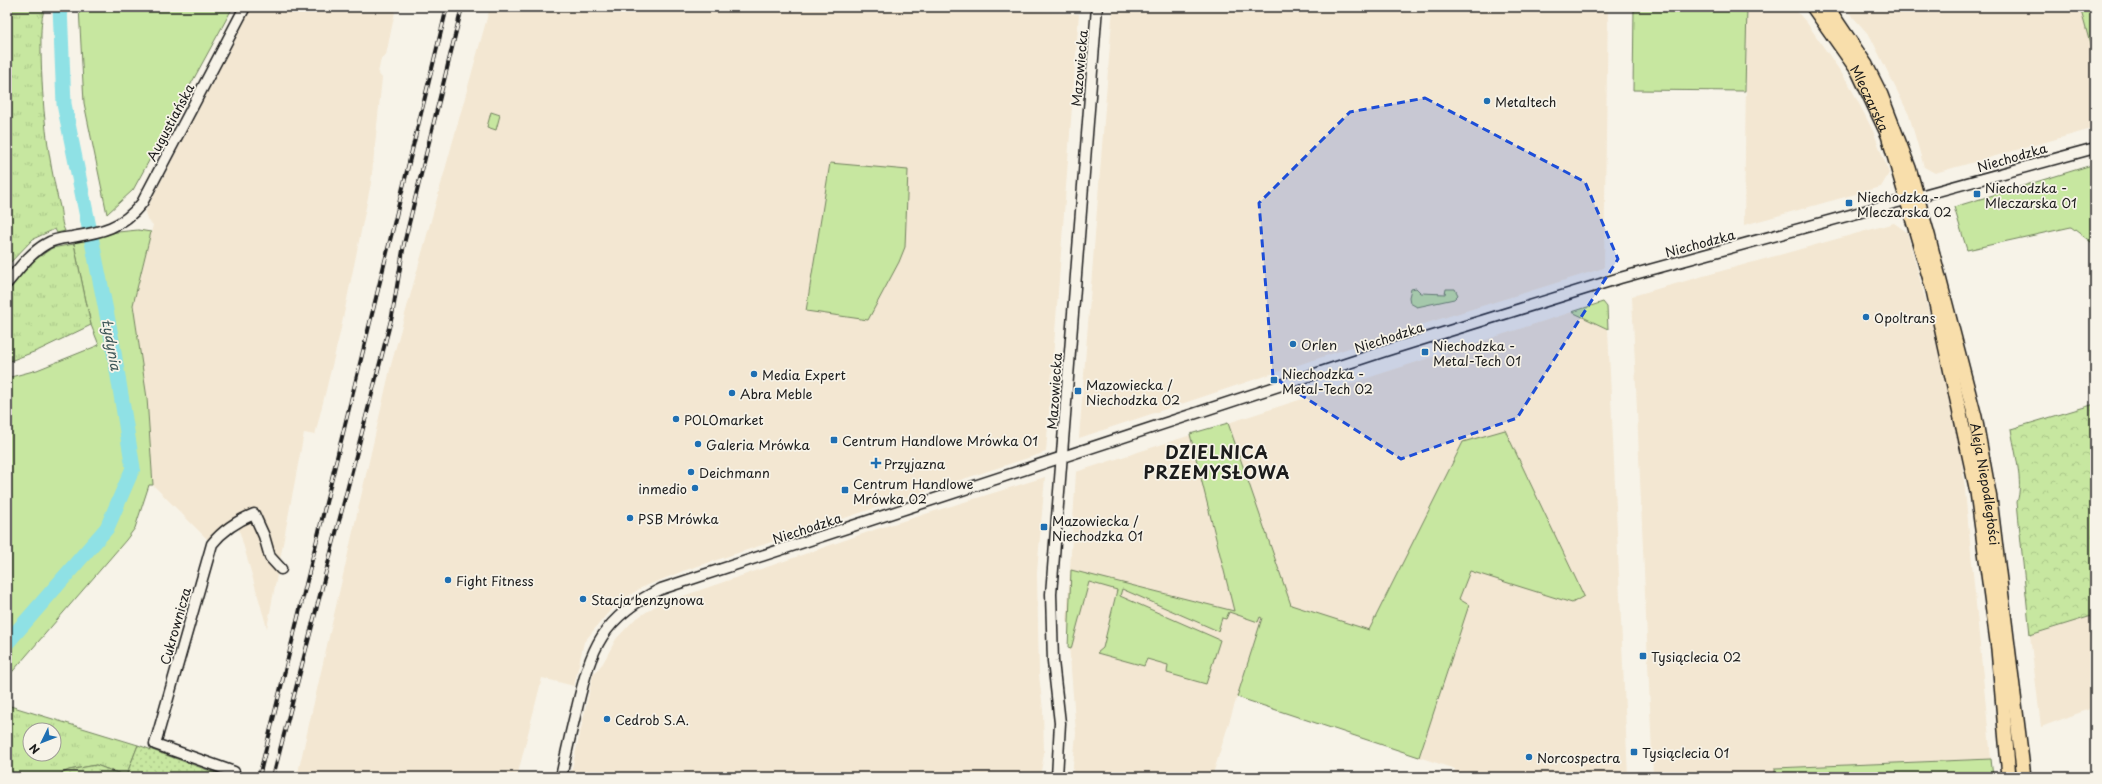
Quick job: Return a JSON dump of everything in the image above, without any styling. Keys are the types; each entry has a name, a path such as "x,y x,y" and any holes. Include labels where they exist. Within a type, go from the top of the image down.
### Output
{"main road":[{"name":"Mleczarska","path":"1813,7 1841,44 1872,100 1888,136 1912,198"},
{"name":"Mleczarska","path":"1827,7 1866,65 1881,95 1896,131 1912,198"},
{"name":"Aleja Niepodległości","path":"1912,198 1977,492 1998,649 2009,777"},
{"name":"Aleja Niepodległości","path":"1912,198 1975,417 1990,498 2024,777"}],"street":[{"name":"Augustiańska","path":"7,283 30,257 46,243 100,232 126,221 142,203 245,7"},
{"path":"1090,7 1097,7"},
{"name":"Mazowiecka","path":"1057,777 1060,722 1053,661 1052,594 1097,7"},
{"name":"Niechodzka","path":"560,777 586,669 598,642 619,616 641,599 661,589 1062,459 1388,350 1614,280 2095,148"},
{"name":"Cukrownicza","path":"234,772 155,744 212,544 220,534 241,519 254,514 264,536 270,557 281,569"}],"highlighted area":[{"path":"1425,98 1585,182 1618,259 1517,418 1401,459 1273,377 1259,203 1350,112"}],"shaded area":[{"path":"252,7 396,7 386,55 381,59 378,73 382,78 371,183 340,333 315,435 304,433 267,628 238,526 208,540 153,485 147,399 133,305 153,225 147,219 145,212"},
{"path":"490,7 971,7 1079,14 1046,452 683,571 641,588 618,603 584,642 574,686 542,678 517,777 297,777 391,365"},
{"path":"1113,7 1608,7 1604,268 1385,336 1079,438"},
{"path":"1747,7 1793,7 1807,23 1849,84 1874,133 1889,173 1881,187 1744,225"},
{"path":"1844,7 2095,7 2095,128 1935,173 1924,167 1909,115 1870,36"},
{"path":"1894,223 1907,232 1941,356 1961,449 1991,759 1775,768 1775,777 1653,777 1632,296"},
{"path":"1572,312 1608,329 1628,777 1453,777 1455,769 1237,697 1212,777 1072,777 1076,733 1067,618 1076,472"},
{"path":"1045,477 1037,573 1039,675 1043,710 1044,754 1040,777 570,777 593,675 603,663 616,639 634,620 657,605 877,529"},
{"path":"2095,615 2095,707 2041,727 2030,635"}],"green space":[{"path":"7,7 45,7 42,18 41,35 44,111 55,188 65,231 57,233 55,229 33,239 7,266"},
{"path":"79,7 233,7 133,190 107,214 84,103"},
{"path":"1634,7 1747,7 1745,91 1633,90"},
{"path":"2080,7 2095,7 2095,62"},
{"path":"491,112 500,115 496,130 487,127"},
{"path":"830,163 908,170 905,247 899,262 868,320 806,311"},
{"path":"2095,164 2095,245 2071,227 1967,250 1954,207"},
{"path":"138,230 151,232 133,305 147,398 153,485 149,485 135,528 126,540 7,678 7,378 37,370 99,345 91,325 74,244 77,236"},
{"path":"74,244 91,325 39,350 10,361 7,356 7,292 29,264 52,248"},
{"path":"1416,288 1421,293 1445,294 1446,289 1455,289 1458,295 1454,299 1417,307 1410,303 1409,297 1411,289"},
{"path":"1603,302 1607,307 1608,329 1572,312"},
{"path":"2095,404 2095,615 2030,635 2017,502 2019,494 2019,476 2011,429"},
{"path":"1228,423 1291,605 1369,630 1463,442 1505,430 1584,596 1572,603 1470,571 1459,599 1469,605 1419,757 1237,697 1262,618 1260,617 1258,622 1229,612 1226,619 1222,618 1218,631 1122,589 1120,596 1220,640 1206,684 1167,673 1168,665 1147,659 1144,666 1097,653 1103,648 1117,590 1089,582 1071,649 1068,648 1071,570 1234,611 1190,434"},
{"path":"7,705 138,745 126,776 96,765 69,770 55,777 7,777"},
{"path":"138,745 227,777 55,777 69,770 96,765 126,776"},
{"path":"1991,759 1993,777 1775,777 1775,768"}],"waterway":[{"name":"Łydynia","path":"7,643 107,528 133,468 112,340 64,104 60,7"}],"railway":[{"path":"259,777 447,7"},
{"path":"273,777 392,316 404,244 462,7"}],"place":[{"name":"Metaltech","path":"1487,101"},
{"name":"Niechodzka - Mleczarska 01","path":"1977,194"},
{"name":"Niechodzka - Mleczarska 02","path":"1849,203"},
{"name":"Opoltrans","path":"1866,317"},
{"name":"Orlen","path":"1293,344"},
{"name":"Niechodzka - Metal-Tech 01","path":"1425,352"},
{"name":"Media Expert","path":"754,374"},
{"name":"Niechodzka - Metal-Tech 02","path":"1274,380"},
{"name":"Mazowiecka / Niechodzka 02","path":"1078,391"},
{"name":"Abra Meble","path":"732,393"},
{"name":"POLOmarket","path":"676,419"},
{"name":"Centrum Handlowe Mrówka 01","path":"834,440"},
{"name":"Galeria Mrówka","path":"698,444"},
{"name":"Przyjazna","path":"876,463"},
{"name":"Deichmann","path":"691,472"},
{"name":"inmedio","path":"695,488"},
{"name":"Centrum Handlowe Mrówka 02","path":"845,490"},
{"name":"PSB Mrówka","path":"630,518"},
{"name":"Mazowiecka / Niechodzka 01","path":"1044,527"},
{"name":"Fight Fitness","path":"448,580"},
{"name":"Stacja benzynowa","path":"583,599"},
{"name":"Tysiąclecia 02","path":"1643,656"},
{"name":"Cedrob S.A.","path":"607,719"},
{"name":"Tysiąclecia 01","path":"1634,752"},
{"name":"Norcospectra","path":"1529,757"}],"district":[{"name":"DZIELNICA PRZEMYSŁOWA","path":"1217,462"}]}
